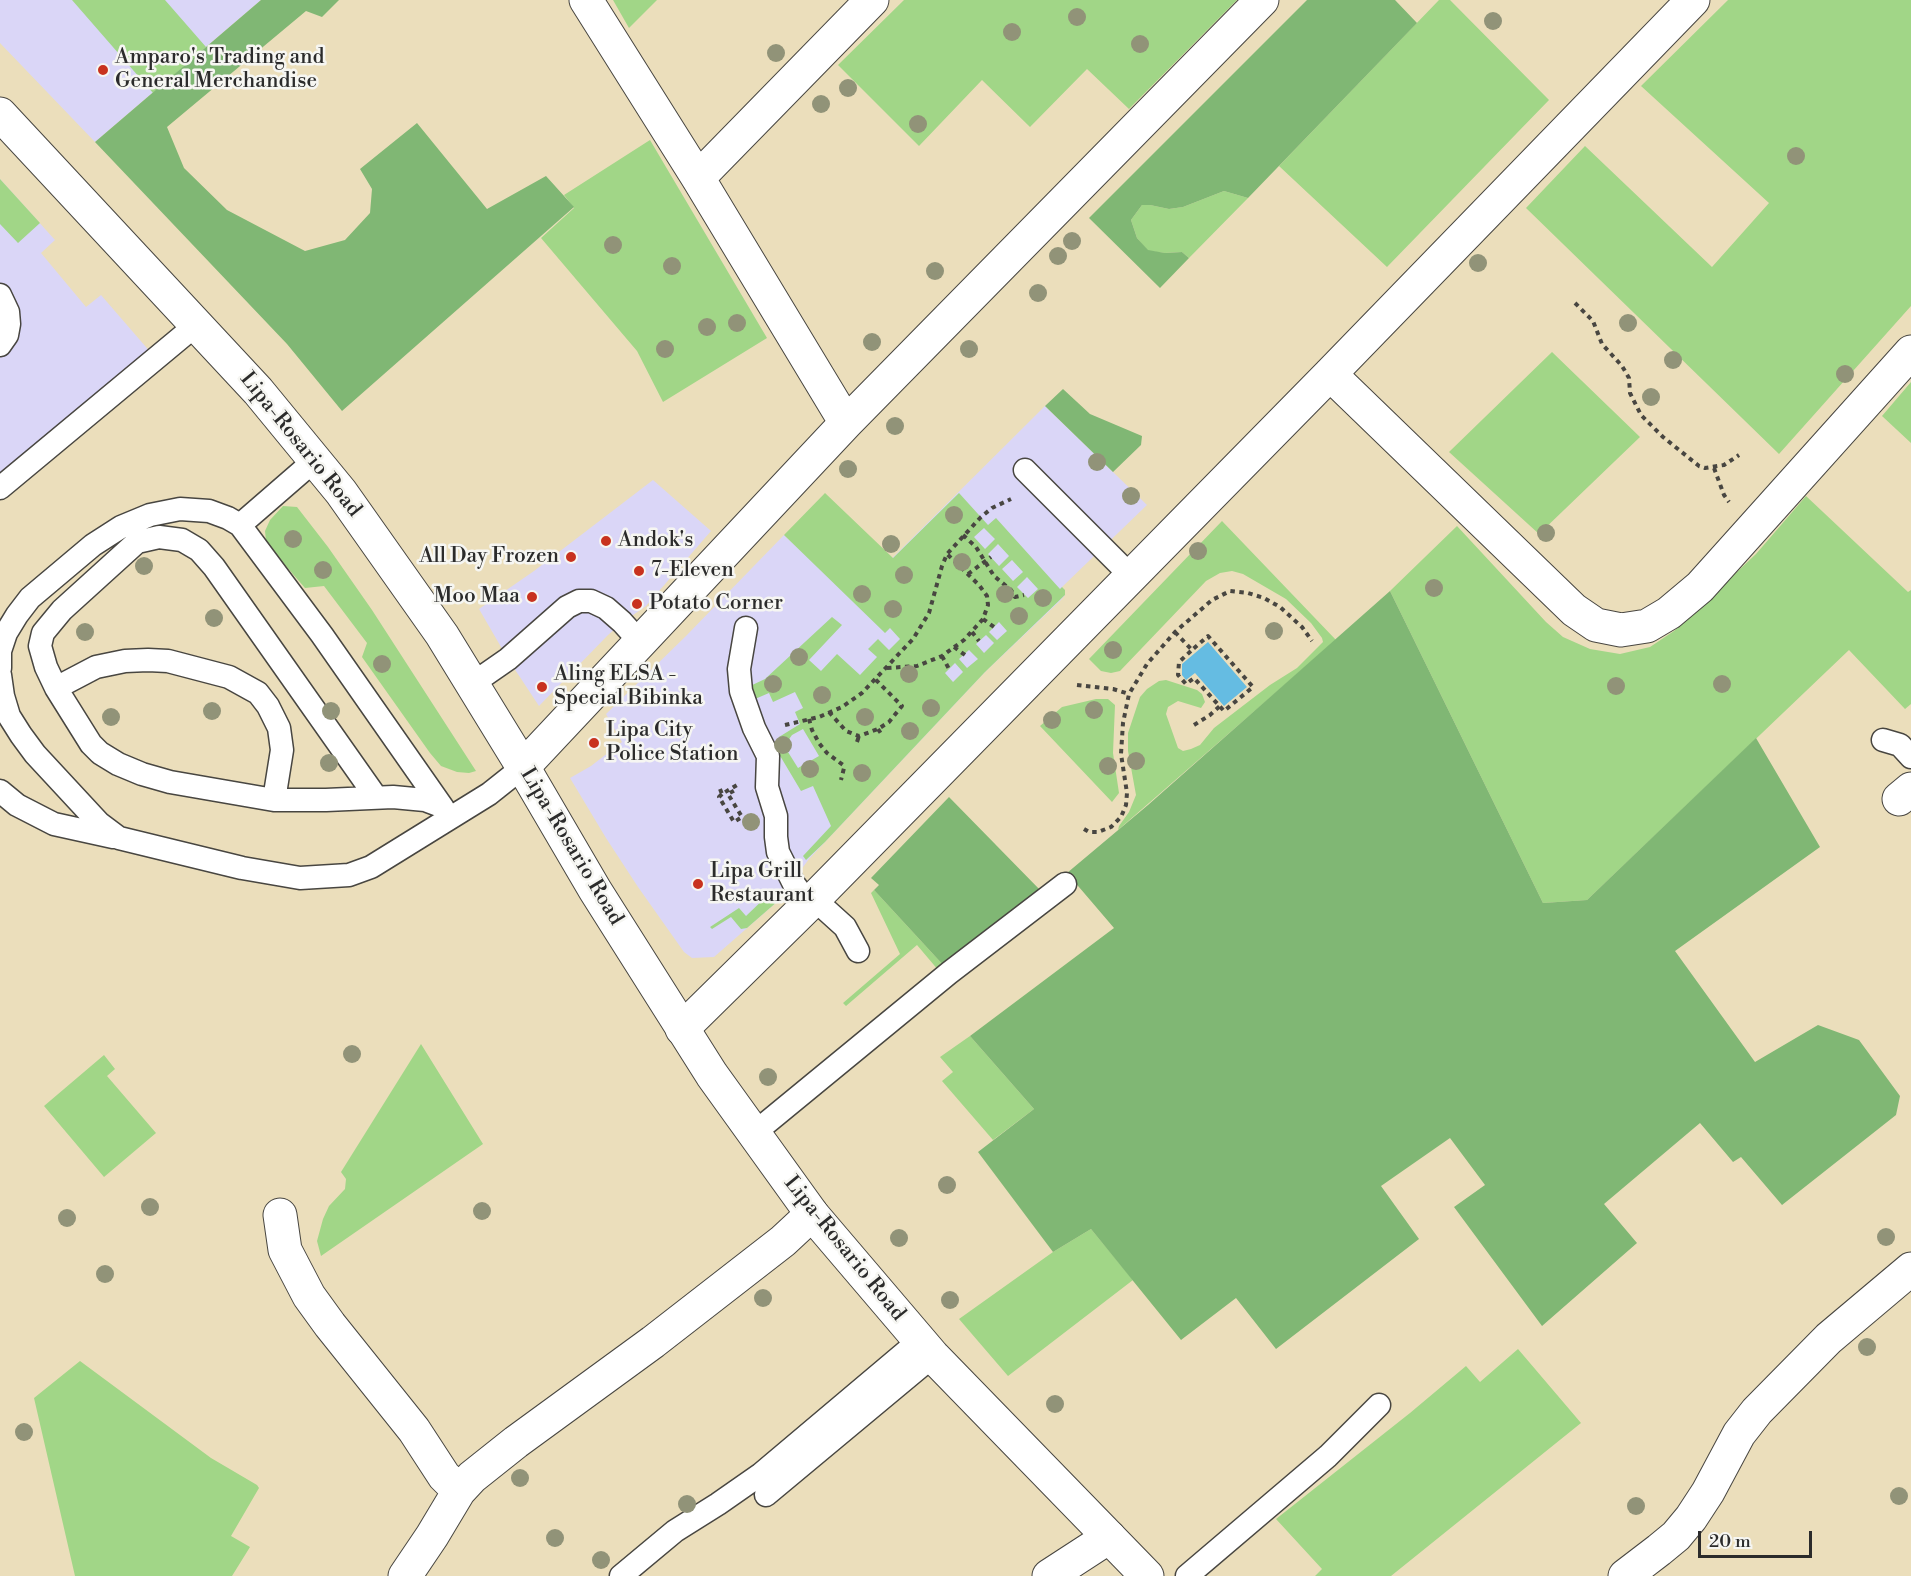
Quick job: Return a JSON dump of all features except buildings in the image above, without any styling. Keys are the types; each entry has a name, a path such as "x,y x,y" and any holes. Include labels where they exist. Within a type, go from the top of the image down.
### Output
{"street":[{"path":"586,0 698,178 846,423"},
{"path":"698,178 872,0"},
{"path":"523,767 846,423 1262,0"},
{"path":"682,1029 812,901 1330,374 1693,0"},
{"name":"Lipa-Rosario Road","path":"0,114 258,391 341,492 442,635 595,890 682,1029 753,1134 812,1214 927,1348 1147,1576"},
{"path":"1330,374 1574,610 1596,625 1621,630 1647,626 1669,613 1700,587 1911,352"},
{"path":"405,1576 459,1491 507,1449 653,1342 783,1241 812,1214"},
{"path":"280,1215 285,1250 309,1296 414,1430 444,1476 459,1491"},
{"path":"1625,1576 1659,1551 1691,1518 1708,1492 1739,1434 1757,1411 1829,1338 1911,1269"},
{"path":"1049,1576 1109,1537"}],"lane":[{"path":"0,296 8,312 9,324 7,335 0,345"},
{"path":"0,488 196,325"},
{"path":"240,525 315,460"},
{"path":"1030,474 1131,576"},
{"path":"0,668 0,651 6,633 16,615 30,598 93,545 121,527 150,515 180,509 209,512 228,518 240,525 322,635 446,812"},
{"path":"376,797 214,567 199,550 182,540 159,537 137,542 62,610 43,633 40,646 46,667 56,688 91,744 100,753 118,764 170,782 274,800 408,798 425,800 446,812"},
{"path":"472,684 508,659 567,607 579,601 591,601 606,608 640,642"},
{"path":"746,628 739,669 741,690 748,713 768,756 766,787 776,816 778,852 794,884 845,927 858,951"},
{"path":"56,688 96,667 136,660 168,662 229,677 258,693 268,706 279,728 282,750 274,800"},
{"path":"0,675 9,716 21,735 35,754 99,823 119,838"},
{"path":"1883,740 1900,746 1911,757"},
{"path":"0,791 17,805 54,824 242,867 300,878 327,877 349,875 372,867 446,812 489,794 523,767"},
{"path":"753,1134 949,973 1065,884"},
{"path":"766,1495 800,1469 927,1348"},
{"path":"621,1576 675,1531 761,1474 927,1348"},
{"path":"1187,1576 1328,1456 1379,1405"}],"path":[{"path":"1575,303 1593,321 1602,344 1622,366 1629,378 1630,393 1641,415 1663,437 1699,466 1705,468 1724,465 1739,455"},
{"path":"759,738 773,729 819,717 849,703 862,693 914,639 929,613 947,554 963,535 992,508 1008,502 1030,474"},
{"path":"963,535 978,545 994,576 1015,597 1024,595"},
{"path":"886,668 917,666 942,656 972,632 983,619 988,605 987,596 947,554"},
{"path":"968,574 991,557"},
{"path":"1001,581 1008,577"},
{"path":"1084,829 1089,832 1098,832 1111,827 1121,817 1126,805 1127,793 1121,754 1123,723 1129,694 1147,664 1175,632 1212,600 1230,591 1264,598 1280,607 1302,627 1312,641"},
{"path":"983,619 994,627"},
{"path":"972,632 979,641"},
{"path":"1175,632 1192,650"},
{"path":"1208,636 1253,687 1224,711 1194,678 1186,684 1178,675 1179,662 1192,650 1208,636"},
{"path":"954,647 965,654"},
{"path":"942,656 949,669"},
{"path":"1040,669 1050,678 1065,683 1113,689 1129,694"},
{"path":"829,712 846,731 859,736 889,722 902,706 875,679"},
{"path":"1194,724 1220,706"},
{"path":"809,719 819,743 827,753 843,765 844,772 841,780"},
{"path":"835,729 840,726"},
{"path":"878,729 882,735"},
{"path":"856,742 859,736"},
{"path":"724,792 742,817 734,822 719,796 724,792"}],"shaded area":[{"name":"Amparo's Trading and General Merchandise","path":"0,0 261,0 95,142 0,43"},
{"path":"0,179 55,240 41,253 86,307 101,295 152,354 0,479"},
{"path":"1045,406 1147,505 1062,587 1065,595 1061,600 985,672 809,859 778,901 714,957 692,958 684,952 638,887 570,778 591,766 622,742 606,714 784,535 852,598"},
{"path":"653,480 711,531 646,606 608,635 539,706 479,609 534,571"}],"green space":[{"path":"72,0 165,0 206,47 153,93"},
{"path":"261,0 339,0 322,17 306,11 167,127 184,168 227,210 305,251 345,240 370,213 372,189 360,169 417,123 487,209 546,176 574,207 342,411 287,344 95,142"},
{"path":"613,0 657,0 629,28"},
{"path":"904,0 1237,0 1129,109 1087,69 1030,127 982,80 919,146 838,65"},
{"path":"1307,0 1395,0 1417,23 1248,198 1224,191 1183,207 1169,209 1142,205 1131,220 1137,238 1148,250 1165,253 1182,252 1189,258 1160,288 1089,218"},
{"path":"1439,0 1450,0 1549,100 1387,267 1279,166"},
{"path":"1728,0 1911,0 1911,306 1779,454 1526,208 1585,146 1712,267 1769,203 1641,86"},
{"path":"650,140 767,338 663,402 637,351 541,238 574,208 564,195"},
{"path":"0,179 40,223 18,243 0,224"},
{"path":"1224,191 1248,198 1189,258 1182,252 1148,251 1137,238 1131,220 1142,205 1169,209 1183,207"},
{"path":"1552,352 1640,437 1539,534 1449,452"},
{"path":"1911,382 1911,443 1882,416"},
{"path":"1063,389 1090,414 1142,436 1141,445 1113,472 1045,406"},
{"path":"825,493 893,558 959,493 988,525 996,518 1060,589 1062,587 1065,590 1065,595 985,672 806,860 803,856 831,826 813,786 801,791 776,749 779,737 800,724 795,712 803,708 795,692 773,702 769,693 755,699 748,687 765,679 832,617 842,625 809,660 821,671 837,654 860,675 877,657 868,649 878,639 889,650 900,639 890,628 885,633 784,535","holes":["984,528 995,539 985,549 974,537","998,544 1009,556 999,566 988,554","1012,560 1023,572 1013,581 1002,569","1027,577 1038,589 1028,598 1017,587","999,622 1007,631 997,640 989,632","986,635 994,643 984,653 976,644","969,650 978,659 967,668 959,659","955,663 963,672 953,682 945,673","803,729 819,756 798,768 788,752 787,742 792,735"]},
{"path":"1806,496 1908,592 1911,590 1911,704 1905,709 1849,650 1587,900 1543,903 1390,591 1457,526 1546,622 1563,637 1590,649 1620,654 1650,647 1674,631 1756,554"},
{"path":"283,506 297,507 328,547 372,610 476,771 457,772 441,766 362,657 367,643 324,586 305,588 272,550 266,541 265,531 270,520"},
{"path":"1222,521 1336,640 1118,830 1136,795 1128,751 1128,733 1140,697 1147,689 1159,681 1166,680 1197,690 1202,694 1205,702 1201,708 1178,701 1168,707 1166,714 1178,748 1183,751 1191,749 1200,745 1214,728 1270,685 1297,668 1323,642 1311,623 1286,599 1243,574 1232,571 1220,573 1206,581 1120,671 1111,673 1101,671 1089,659"},
{"path":"1390,591 1543,903 1587,900 1756,738 1820,847 1675,951 1755,1062 1818,1025 1859,1040 1900,1096 1896,1115 1782,1205 1741,1157 1733,1162 1700,1123 1604,1204 1637,1243 1542,1326 1454,1207 1485,1185 1450,1138 1381,1186 1419,1239 1276,1349 1236,1298 1181,1340 1091,1229 1053,1252 978,1152 1034,1109 970,1036 1114,928 1067,873 1148,805"},
{"path":"1096,699 1108,699 1115,705 1113,753 1119,793 1112,802 1040,726 1062,707"},
{"path":"949,797 1042,892 945,967 874,890 879,885 871,878"},
{"path":"874,890 945,967 939,971 917,945 846,1006 843,1003 900,954 871,893"},
{"path":"770,893 778,901 747,928 741,929 731,917 712,929 710,927 739,908 746,916"},
{"path":"970,1036 1034,1109 993,1140 942,1081 953,1072 940,1057"},
{"path":"421,1044 483,1144 321,1256 317,1241 323,1219 329,1206 345,1189 346,1179 341,1172"},
{"path":"104,1055 115,1069 107,1076 156,1133 104,1177 44,1106"},
{"path":"1091,1229 1133,1280 1008,1376 959,1319 1053,1252"},
{"path":"1518,1349 1581,1423 1391,1576 1315,1576 1322,1569 1276,1519 1466,1366 1480,1382"},
{"path":"80,1361 211,1458 257,1485 259,1488 231,1536 250,1547 232,1576 75,1576 34,1398"}],"water":[{"path":"1208,642 1247,687 1224,706 1195,673 1186,680 1182,675 1182,664"}],"place":[{"name":"Amparo's Trading and General Merchandise","path":"103,70"},
{"name":"Andok's","path":"606,541"},
{"name":"All Day Frozen","path":"571,557"},
{"name":"7-Eleven","path":"639,571"},
{"name":"Moo Maa","path":"532,597"},
{"name":"Potato Corner","path":"637,604"},
{"name":"Aling ELSA - Special Bibinka","path":"542,687"},
{"name":"Lipa City Police Station","path":"594,743"},
{"name":"Lipa Grill Restaurant","path":"698,884"}]}
